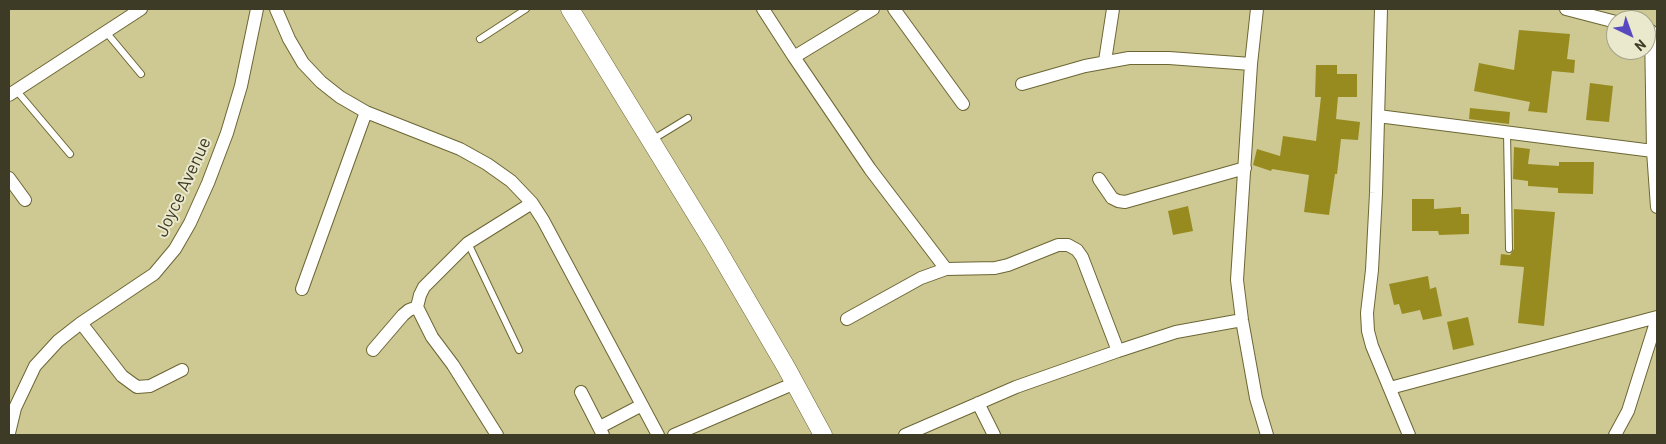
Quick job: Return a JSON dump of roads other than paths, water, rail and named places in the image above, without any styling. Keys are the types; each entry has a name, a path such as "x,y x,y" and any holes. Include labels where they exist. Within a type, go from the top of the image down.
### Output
{"main road":[{"path":"570,9 713,242 824,435"}],"street":[{"path":"12,92 142,9"},
{"name":"Joyce Avenue","path":"9,434 12,406 35,366 58,341 81,323 154,274 175,249 208,183 227,133 241,86 257,9"},
{"path":"276,9 289,39 303,63 321,82 340,97 366,112 460,148 488,164 511,182 532,203 543,220 658,435"},
{"path":"763,9 870,169 946,269"},
{"path":"794,57 873,9"},
{"path":"894,9 963,104"},
{"path":"1105,61 1113,9"},
{"path":"1257,9 1237,280 1256,398 1267,435"},
{"path":"1381,9 1372,270 1367,313 1368,331 1372,346 1410,435"},
{"path":"1566,9 1606,19"},
{"path":"1022,84 1105,61 1128,58 1170,58 1252,64"},
{"path":"1652,60 1653,151 1657,206"},
{"path":"302,289 366,112"},
{"path":"1378,116 1653,151"},
{"path":"1099,179 1112,198 1125,202 1246,168"},
{"path":"9,178 25,200"},
{"path":"497,435 453,365 432,337 417,306 424,287 468,243 532,203"},
{"path":"847,319 921,278 946,269 995,268 1008,265 1058,245 1068,244 1082,256 1118,351"},
{"path":"373,350 403,315 417,306"},
{"path":"1390,388 1657,318"},
{"path":"1616,435 1628,411 1657,318"},
{"path":"905,435 1016,387 1118,351 1176,332 1242,320"},
{"path":"81,323 122,376 136,388 150,386 182,370"},
{"path":"674,435 795,382"},
{"path":"581,392 602,431 642,405"},
{"path":"978,403 994,435"}],"lane":[{"path":"480,39 526,9"},
{"path":"106,32 141,74"},
{"path":"12,92 70,154"},
{"path":"651,141 688,118"},
{"path":"1507,132 1509,249"},
{"path":"468,243 519,350"}]}
